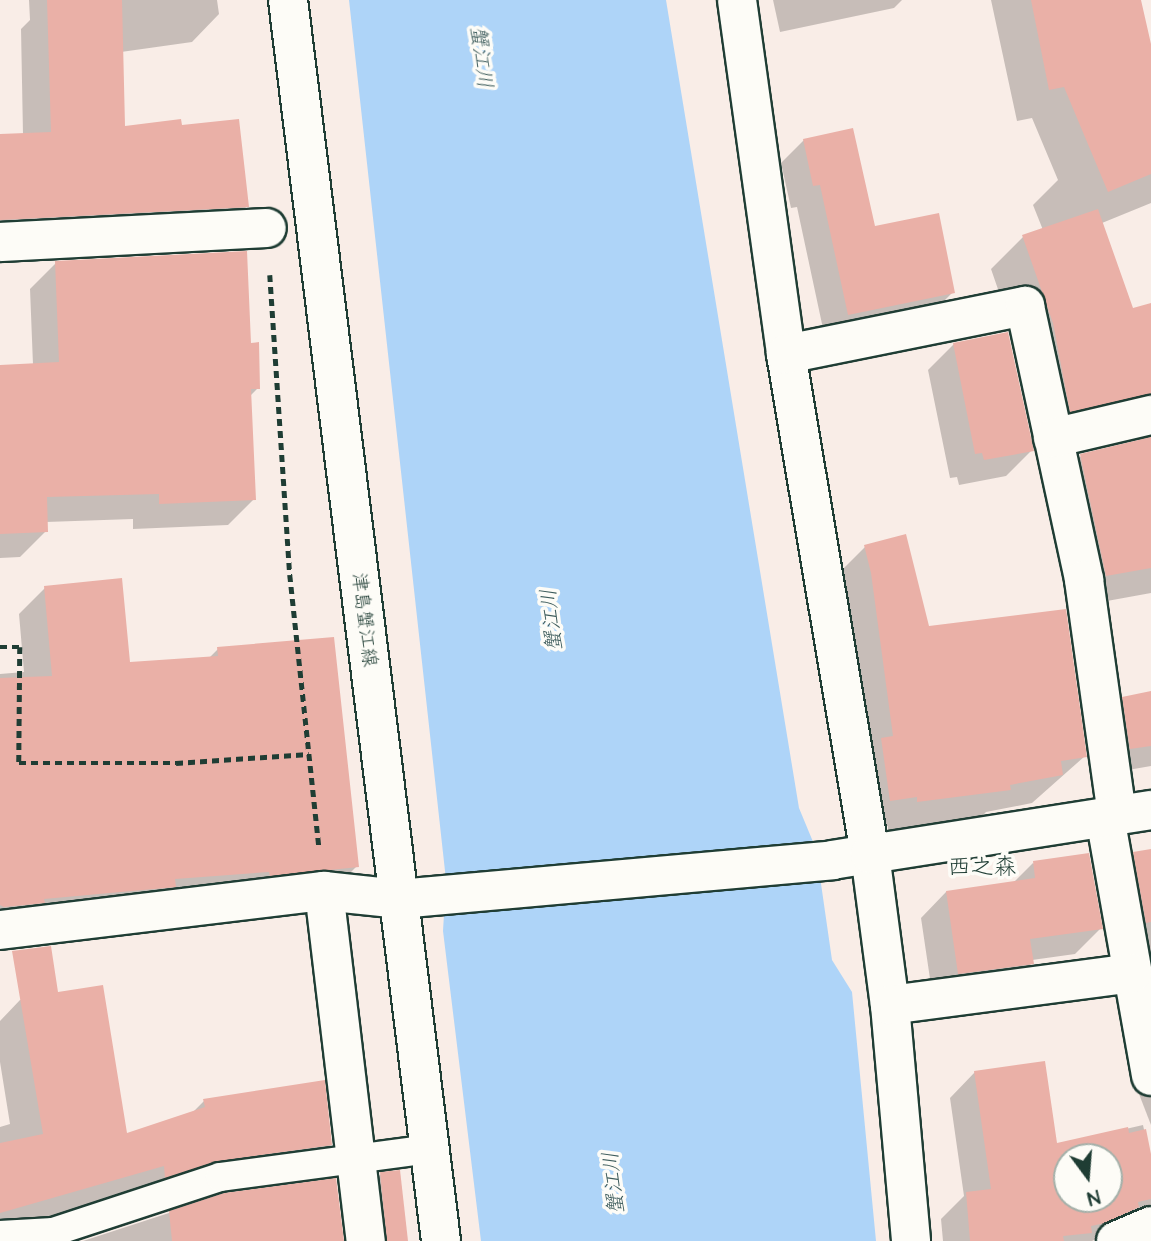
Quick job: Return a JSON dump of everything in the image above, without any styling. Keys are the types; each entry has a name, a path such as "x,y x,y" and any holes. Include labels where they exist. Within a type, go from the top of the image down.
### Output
{"street":[{"name":"津島蟹江線","path":"288,0 408,898 430,1149 441,1241"},
{"path":"737,0 786,354 870,854 890,1005 911,1241"},
{"path":"0,242 267,228"},
{"path":"786,354 1025,306 1084,580 1124,814 1132,973 1151,1076"},
{"path":"1053,438 1151,415"},
{"path":"0,930 324,891 408,898 832,860 1124,814"},
{"path":"324,891 366,1241"},
{"path":"890,1005 1132,973"},
{"path":"1116,1241 1151,1226"}],"lane":[{"path":"0,1235 53,1232 220,1177 430,1149"}],"path":[{"path":"267,228 290,575 324,891"},
{"path":"0,647 20,647 19,763 176,762 309,754"}],"water":[{"name":"蟹江川","path":"349,0 666,0 799,808 816,849 832,960 852,992 876,1241 481,1241 443,931 446,880"}],"building":[{"path":"47,0 122,0 125,126 181,119 182,125 239,119 249,207 0,220 0,134 51,132"},
{"path":"1031,0 1141,0 1151,44 1151,174 1108,192 1064,87 1049,90"},
{"path":"853,128 875,226 939,213 955,293 848,315 820,185 813,186 803,139"},
{"path":"1098,209 1133,308 1151,303 1151,394 1070,412 1053,323 1022,235"},
{"path":"247,251 251,343 259,342 260,389 251,389 256,500 159,504 159,494 47,497 48,532 0,534 0,365 59,362 55,261"},
{"path":"1008,332 1034,451 984,460 982,453 975,454 953,343"},
{"path":"1151,437 1151,568 1106,576 1080,454"},
{"path":"906,534 929,626 1066,609 1087,757 1061,761 1063,775 1010,785 1011,790 917,802 917,797 890,801 881,738 893,736 871,573 864,545"},
{"path":"122,578 130,662 218,656 217,647 334,637 359,867 270,876 269,872 175,879 176,887 44,899 45,903 4,907 0,905 0,678 52,676 44,586"},
{"path":"1151,691 1151,746 1130,749 1122,697"},
{"path":"1151,849 1151,922 1146,923 1133,852"},
{"path":"1089,853 1103,929 1030,939 1034,964 958,974 946,891 1035,878 1033,861"},
{"path":"51,946 58,992 103,985 127,1133 205,1107 203,1099 325,1080 332,1145 218,1161 165,1178 164,1166 0,1213 0,1143 43,1134 12,951"},
{"path":"1045,1061 1057,1143 1128,1127 1129,1133 1146,1129 1151,1154 1151,1199 1138,1202 1139,1207 1105,1223 1091,1226 1092,1233 1063,1236 1064,1241 970,1241 966,1192 991,1189 974,1071"},
{"path":"400,1170 408,1241 387,1241 380,1172"},
{"path":"336,1178 344,1241 172,1241 169,1211 224,1193"}],"district":[{"name":"西之森","path":"982,867"}]}
